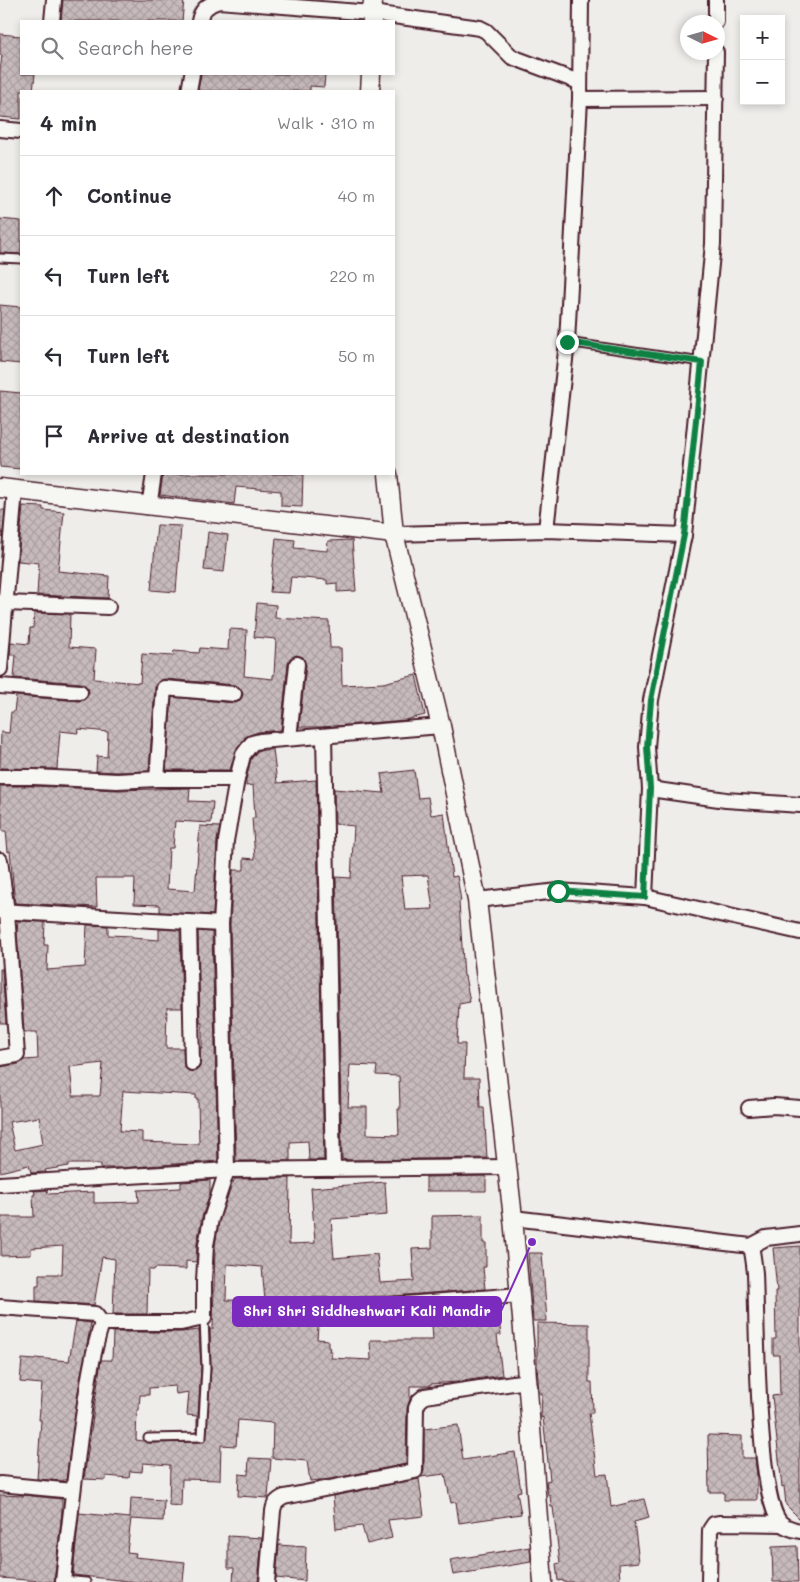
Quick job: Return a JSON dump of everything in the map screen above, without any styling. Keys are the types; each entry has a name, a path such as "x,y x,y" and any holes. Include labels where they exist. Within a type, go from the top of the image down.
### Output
{"street":[{"path":"52,20 54,0"},
{"path":"546,530 567,342 580,99 582,0"},
{"path":"716,0 716,15"},
{"path":"199,20 203,10 207,6 219,1 373,12 483,29 512,57 579,82"},
{"path":"645,897 650,788 647,747 651,700 684,535 713,244 716,60"},
{"path":"188,75 189,90"},
{"path":"370,90 371,75"},
{"path":"580,99 716,98"},
{"path":"0,129 20,131"},
{"path":"149,506 154,475"},
{"path":"388,475 394,534 441,726 477,900 513,1218 528,1381 543,1582"},
{"path":"0,669 6,603 7,489 394,534 546,530 684,535"},
{"path":"6,603 108,607"},
{"path":"289,738 297,664"},
{"path":"0,686 80,692"},
{"path":"157,779 164,688 234,694"},
{"path":"102,1324 181,1323 204,1318 206,1245 211,1219 227,1170 221,924 226,841 243,755 252,743 289,738 441,726"},
{"path":"324,736 333,1169"},
{"path":"0,777 117,782 157,779 237,779"},
{"path":"650,788 726,800 800,805"},
{"path":"0,860 17,1055 0,1058"},
{"path":"477,900 558,891 645,897 800,932"},
{"path":"3,911 221,924"},
{"path":"189,922 192,1063"},
{"path":"749,1108 774,1106 800,1108"},
{"path":"0,1184 227,1170 508,1167"},
{"path":"513,1218 751,1246 766,1238 800,1234"},
{"path":"751,1246 755,1271 762,1437 772,1505 782,1524"},
{"path":"300,1307 393,1305 520,1295"},
{"path":"0,1307 95,1314 102,1324"},
{"path":"64,1581 73,1491 88,1384 94,1346 102,1324"},
{"path":"266,1582 274,1504 278,1500 284,1497 415,1472 416,1408 422,1398 528,1381"},
{"path":"0,1484 73,1491"},
{"path":"709,1582 710,1530 714,1524 720,1522 782,1524 800,1531"}],"lane":[{"path":"0,258 20,260"},
{"path":"567,342 702,362"},
{"path":"148,1438 202,1437 206,1368 204,1318"},
{"path":"64,1581 86,1582"}],"building":[{"path":"63,0 184,0 182,20 61,20"},
{"path":"0,34 20,36 20,75 35,75 33,90 20,90 20,119 0,117 2,55 0,55"},
{"path":"201,75 325,75 324,87 310,86 310,90 198,90"},
{"path":"0,219 20,221 20,254 0,253"},
{"path":"0,305 20,307 20,364 0,362"},
{"path":"0,391 20,393 20,469 0,467"},
{"path":"163,475 303,475 302,507 281,506 281,491 236,487 234,504 160,495"},
{"path":"23,506 43,507 43,510 64,512 58,571 109,576 108,598 37,595 39,563 18,561"},
{"path":"0,510 5,510 3,534 0,533"},
{"path":"157,525 181,526 176,592 151,590"},
{"path":"208,532 228,535 224,572 204,570"},
{"path":"276,538 295,540 294,548 327,551 328,541 352,540 356,591 337,592 337,583 327,584 327,580 291,577 289,593 270,592"},
{"path":"257,603 276,605 275,618 329,621 330,648 341,648 342,685 383,683 416,675 425,715 405,720 323,727 299,727 306,665 303,657 297,655 290,658 288,663 281,730 258,732 245,737 235,753 230,770 166,770 172,697 234,703 241,699 242,690 235,685 165,679 160,680 155,687 149,771 96,771 97,756 107,757 108,732 79,729 78,733 60,731 57,769 0,768 1,732 9,733 11,712 14,712 16,696 79,701 84,700 89,693 88,688 81,683 14,678 16,655 10,655 11,642 29,644 30,628 33,628 34,613 70,614 69,647 96,649 94,679 140,683 142,654 173,656 174,651 199,653 200,648 228,650 229,629 247,630 244,676 273,679 276,639 254,637"},
{"path":"273,749 277,783 316,780 324,1160 309,1160 308,1141 290,1142 290,1161 236,1161 230,924 233,870 244,870 244,858 255,859 252,818 255,818 253,785 246,786 251,759 257,751"},
{"path":"414,770 418,798 428,797 431,815 444,813 452,877 457,876 461,901 459,902 464,976 470,1002 459,1004 457,1044 465,1044 464,1078 479,1078 480,1107 484,1107 487,1158 342,1159 336,877 351,878 354,826 335,824 334,789 384,793 381,774","holes":["428,875 433,909 405,910 401,876","350,1065 377,1066 376,1075 399,1076 399,1135 367,1134 367,1107 348,1107"]},
{"path":"0,786 117,790 190,788 189,801 213,802 211,823 175,821 173,848 169,848 167,889 195,891 200,826 220,827 217,840 213,915 160,912 160,905 134,904 135,878 96,878 97,907 15,903 10,851 8,852 6,831 2,831"},
{"path":"18,921 45,922 44,945 48,945 47,970 85,967 87,925 108,926 108,935 159,940 159,929 180,930 182,1008 167,1008 166,1048 183,1048 184,1067 192,1072 200,1067 200,1048 202,1048 198,931 212,932 218,1161 119,1168 101,1168 101,1164 68,1164 69,1166 45,1170 46,1172 31,1173 29,1165 0,1172 0,1067 19,1064 24,1060 38,1059 37,1032 24,1032 17,932","holes":["103,1063 100,1096 73,1096 70,1067","123,1091 196,1095 196,1099 198,1099 199,1144 142,1142 142,1132 120,1131","39,1117 43,1144 15,1150 9,1122"]},
{"path":"0,969 2,969 6,1023 0,1023"},
{"path":"486,1176 486,1191 426,1191 426,1177"},
{"path":"290,1178 289,1244 315,1243 311,1188 385,1182 387,1215 331,1219 334,1258 377,1254 380,1283 414,1281 412,1249 432,1248 432,1216 483,1215 483,1243 486,1243 486,1267 483,1267 485,1289 393,1296 300,1298 293,1302 291,1308 296,1315 319,1315 317,1339 328,1340 329,1351 332,1351 331,1358 371,1360 370,1340 433,1340 431,1311 497,1306 501,1335 497,1335 502,1375 430,1384 430,1386 410,1386 410,1399 407,1408 406,1464 331,1479 310,1481 307,1461 272,1458 273,1423 238,1420 236,1446 221,1445 220,1480 182,1479 181,1506 169,1505 170,1465 143,1463 142,1472 130,1471 129,1478 106,1476 106,1480 84,1479 101,1360 112,1360 113,1332 181,1332 199,1330 201,1368 197,1432 197,1416 187,1415 189,1392 176,1394 175,1386 149,1388 149,1395 140,1395 139,1410 137,1410 136,1440 148,1443 202,1442 206,1440 211,1368 210,1329 213,1329 215,1246 219,1221 235,1179","holes":["227,1264 262,1267 265,1301 226,1300"]},
{"path":"210,1180 210,1193 202,1217 197,1243 196,1262 186,1261 186,1269 155,1268 154,1270 148,1270 147,1314 113,1314 115,1259 102,1257 94,1305 36,1301 36,1285 39,1285 39,1274 62,1274 63,1246 31,1248 31,1255 1,1256 1,1217 34,1217 34,1191 47,1190 48,1194 94,1192 94,1203 139,1202 138,1190 181,1188 181,1182"},
{"path":"800,1246 800,1519 786,1505 784,1486 782,1487 772,1396 780,1395 779,1355 773,1355 773,1339 776,1339 775,1291 777,1291 773,1248"},
{"path":"528,1253 542,1253 547,1321 533,1321"},
{"path":"76,1321 91,1323 78,1392 66,1480 37,1479 42,1384 20,1382 22,1359 35,1360 35,1358 69,1361"},
{"path":"537,1323 589,1324 589,1382 592,1382 593,1413 589,1413 597,1475 607,1474 611,1507 644,1499 649,1518 634,1522 639,1562 619,1564 620,1582 558,1581 556,1564 560,1563 553,1507 551,1507 546,1481 550,1480 543,1417 541,1418 542,1393 539,1393 537,1366"},
{"path":"458,1425 463,1460 515,1452 521,1491 517,1492 521,1514 459,1523 456,1502 451,1503 445,1474 421,1477 424,1471 424,1429"},
{"path":"708,1435 742,1436 742,1458 755,1458 757,1500 724,1500 724,1492 709,1492"},
{"path":"249,1458 271,1459 268,1498 238,1496 239,1474 248,1475"},
{"path":"419,1479 424,1516 388,1520 392,1538 367,1544 362,1526 336,1529 333,1496"},
{"path":"0,1495 62,1499 54,1582 0,1578"},
{"path":"131,1498 164,1500 163,1521 131,1519 127,1552 136,1553 135,1557 185,1562 183,1582 137,1582 73,1575 79,1513 130,1518"},
{"path":"228,1536 262,1538 258,1582 233,1582 234,1568 228,1568"},
{"path":"279,1545 306,1547 305,1581 276,1578"},
{"path":"797,1546 798,1582 773,1582 772,1547"},
{"path":"530,1547 531,1562 453,1575 450,1560"}],"place":[{"name":"Shri Shri Siddheshwari Kali Mandir","path":"532,1242"}],"route":[{"path":"558,891 645,897 650,788 647,747 651,700 684,535 702,362 567,342"}]}
